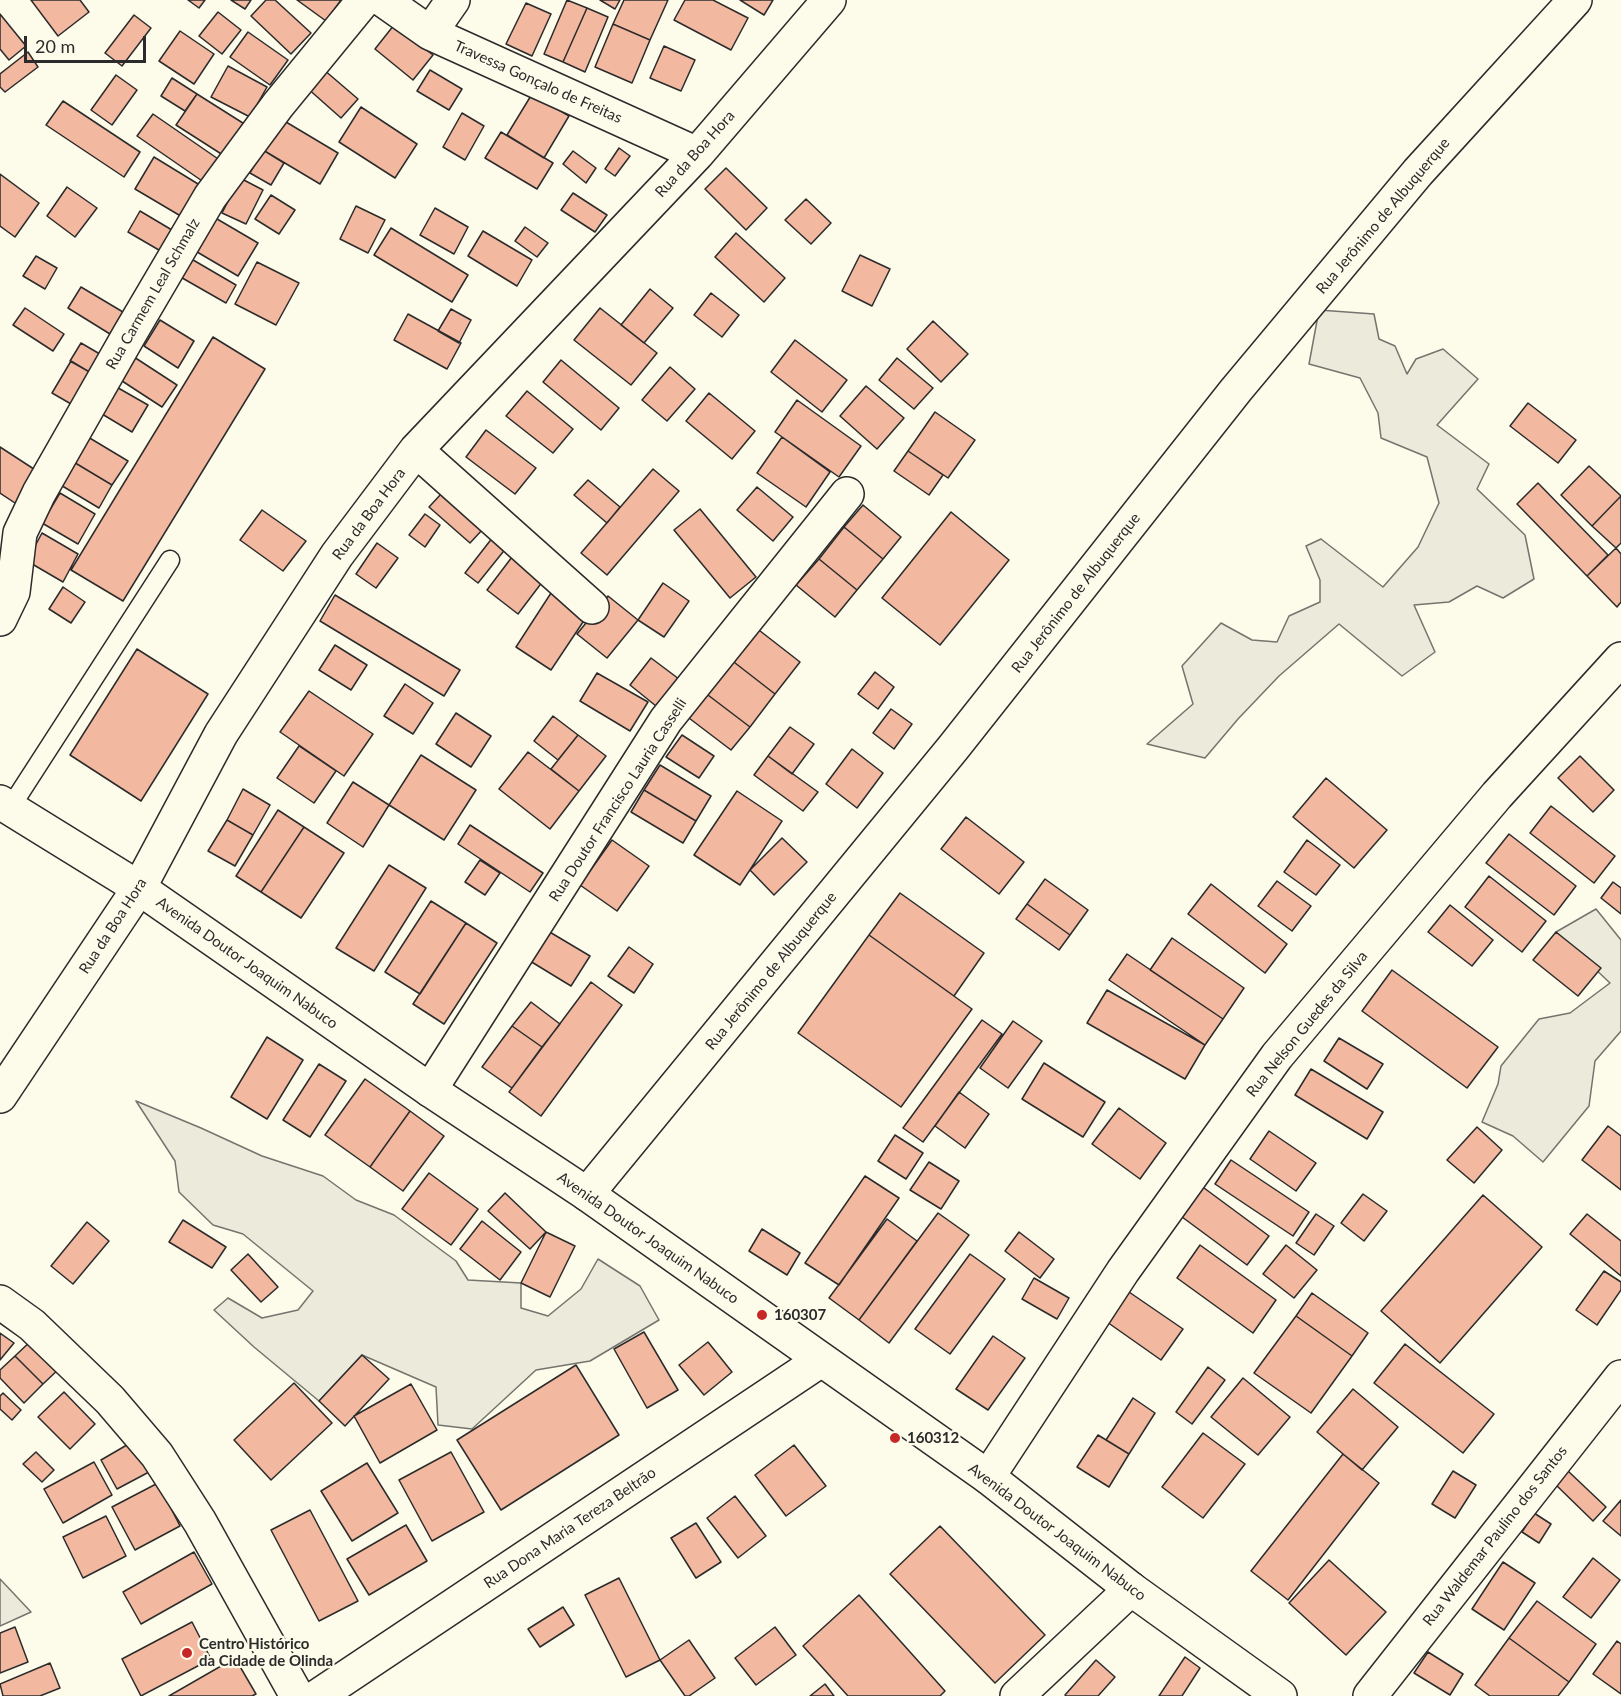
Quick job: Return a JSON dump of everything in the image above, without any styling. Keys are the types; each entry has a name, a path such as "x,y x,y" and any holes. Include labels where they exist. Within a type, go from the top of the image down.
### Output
{"street":[{"name":"Rua Carmem Leal Schmalz","path":"0,619 13,592 20,533 39,493 210,197 278,105 364,0"},
{"name":"Travessa Gonçalo de Freitas","path":"383,0 430,33 698,154"},
{"path":"430,33 453,0"},
{"name":"Rua da Boa Hora","path":"0,1096 139,888 221,734 337,555 416,450 698,154 829,0"},
{"name":"Rua Jerônimo de Albuquerque","path":"587,1194 953,748 1236,390 1418,172 1575,0"},
{"path":"416,450 592,607"},
{"name":"Rua Doutor Francisco Lauria Casselli","path":"430,1090 666,720 848,494"},
{"name":"Rua Nelson Guedes da Silva","path":"988,1477 1123,1271 1277,1056 1497,795 1621,658"},
{"name":"Avenida Doutor Joaquim Nabuco","path":"5,805 139,888 430,1090 587,1194 988,1477 1131,1589 1280,1696"},
{"path":"0,1302 32,1325 110,1400 157,1455 200,1522 297,1696"},
{"name":"Rua Dona Maria Tereza Beltrão","path":"318,1696 821,1360"},
{"name":"Rua Waldemar Paulino dos Santos","path":"1370,1696 1621,1377"},
{"path":"1017,1696 1131,1589"}],"lane":[{"path":"5,805 170,560"}],"shaded area":[{"path":"1319,310 1374,314 1379,339 1395,346 1407,374 1416,359 1443,349 1478,379 1437,425 1489,464 1477,489 1525,535 1534,579 1503,598 1477,586 1449,602 1414,605 1435,652 1402,676 1339,624 1279,676 1205,758 1147,744 1193,704 1182,666 1221,623 1252,640 1277,642 1289,616 1320,602 1320,580 1306,546 1321,539 1383,587 1418,547 1439,503 1427,457 1381,438 1378,413 1360,378 1309,364"},
{"path":"1596,909 1621,940 1621,1031 1595,1061 1589,1106 1543,1162 1513,1136 1482,1122 1498,1084 1501,1066 1539,1019 1570,1013 1610,983 1556,932"},
{"path":"136,1101 262,1156 323,1176 356,1200 394,1215 456,1261 468,1280 521,1283 521,1308 548,1316 581,1289 598,1259 640,1286 659,1320 590,1361 536,1370 472,1429 438,1425 436,1387 362,1355 319,1401 214,1310 228,1298 262,1318 298,1310 313,1291 243,1234 213,1225 179,1192 175,1161"},
{"path":"0,1579 31,1612 0,1626"}],"building":[{"path":"31,0 80,0 89,12 58,36"},
{"path":"188,0 205,0 199,8"},
{"path":"231,0 251,0 245,9"},
{"path":"266,0 275,0 311,33 291,54 251,16"},
{"path":"297,0 341,0 326,21"},
{"path":"567,0 587,8 563,62 544,54"},
{"path":"600,0 620,0 615,9"},
{"path":"624,0 668,0 650,40 613,24"},
{"path":"685,0 713,0 748,18 731,50 674,20"},
{"path":"740,0 773,0 764,15"},
{"path":"526,3 551,14 532,56 506,44"},
{"path":"587,8 608,17 585,72 563,62"},
{"path":"218,12 241,30 222,54 199,36"},
{"path":"0,14 26,46 9,60 0,49"},
{"path":"134,15 151,28 122,66 105,53"},
{"path":"613,24 650,40 632,83 595,67"},
{"path":"394,25 433,55 413,80 375,49"},
{"path":"180,31 214,54 194,84 159,61"},
{"path":"248,32 288,60 270,85 230,57"},
{"path":"664,46 695,60 681,91 650,78"},
{"path":"28,52 38,67 5,92 0,87 0,74"},
{"path":"228,66 267,87 250,117 211,97"},
{"path":"323,69 358,99 341,118 306,87"},
{"path":"430,70 462,89 449,110 417,91"},
{"path":"116,75 137,90 112,125 91,110"},
{"path":"172,78 197,94 185,111 161,96"},
{"path":"197,94 246,125 226,157 176,125"},
{"path":"532,94 569,116 544,158 507,135"},
{"path":"63,101 140,152 124,177 46,125"},
{"path":"361,107 417,144 395,178 339,142"},
{"path":"462,113 484,126 465,160 443,147"},
{"path":"153,114 224,163 208,185 137,136"},
{"path":"281,119 338,153 320,184 263,150"},
{"path":"501,132 553,163 537,189 485,158"},
{"path":"619,148 630,156 615,176 605,169"},
{"path":"263,150 284,163 271,185 250,173"},
{"path":"573,151 596,168 586,183 563,164"},
{"path":"154,157 203,187 184,218 135,189"},
{"path":"726,168 767,208 746,230 705,189"},
{"path":"0,174 39,203 15,237 0,226"},
{"path":"240,178 263,190 246,224 222,213"},
{"path":"67,187 97,208 75,237 47,216"},
{"path":"573,193 607,215 595,232 561,210"},
{"path":"271,195 295,210 279,234 255,219"},
{"path":"806,199 831,223 811,244 785,220"},
{"path":"356,206 385,220 368,253 340,239"},
{"path":"435,208 468,227 454,254 420,235"},
{"path":"140,211 177,233 164,253 128,232"},
{"path":"212,216 258,243 238,276 192,249"},
{"path":"525,227 548,243 537,257 515,241"},
{"path":"391,228 468,275 452,302 374,255"},
{"path":"483,231 532,260 517,286 468,256"},
{"path":"736,233 785,278 764,302 715,257"},
{"path":"860,255 890,269 872,306 842,291"},
{"path":"36,256 57,268 45,289 23,276"},
{"path":"188,257 236,285 226,303 177,275"},
{"path":"257,262 299,283 276,325 235,304"},
{"path":"81,287 123,312 110,334 68,308"},
{"path":"650,289 673,308 644,343 621,325"},
{"path":"711,293 739,315 722,337 694,315"},
{"path":"25,308 64,334 53,351 13,325"},
{"path":"600,308 657,353 631,385 574,340"},
{"path":"451,309 471,320 459,343 438,331"},
{"path":"408,314 461,343 447,369 394,340"},
{"path":"160,320 194,341 178,368 144,346"},
{"path":"933,321 968,354 941,382 907,349"},
{"path":"213,337 265,369 123,601 71,570"},
{"path":"795,340 847,380 822,412 771,372"},
{"path":"81,343 105,357 95,375 70,361"},
{"path":"134,357 177,385 162,407 119,379"},
{"path":"897,358 933,388 914,409 879,380"},
{"path":"561,360 619,408 601,430 543,382"},
{"path":"71,361 96,376 78,408 52,393"},
{"path":"670,367 695,389 667,421 642,400"},
{"path":"113,385 148,405 132,432 97,411"},
{"path":"866,386 904,418 877,449 840,416"},
{"path":"527,391 573,429 553,453 506,416"},
{"path":"709,393 755,431 732,459 686,421"},
{"path":"797,400 861,446 839,477 775,432"},
{"path":"1528,403 1576,440 1558,463 1510,426"},
{"path":"935,412 975,440 948,478 908,451"},
{"path":"486,430 536,468 515,494 466,457"},
{"path":"88,437 128,461 112,485 72,461"},
{"path":"782,437 830,472 806,507 757,473"},
{"path":"0,447 40,473 18,505 0,493"},
{"path":"908,451 943,475 929,495 894,471"},
{"path":"72,461 112,485 99,508 59,484"},
{"path":"1589,466 1621,496 1592,526 1561,495"},
{"path":"653,469 679,491 607,575 581,553"},
{"path":"588,480 620,507 607,523 574,495"},
{"path":"1538,483 1608,555 1587,576 1517,504"},
{"path":"757,487 793,517 773,541 737,510"},
{"path":"60,493 95,514 78,544 42,523"},
{"path":"442,493 483,529 470,543 429,507"},
{"path":"1621,496 1621,543 1616,548 1592,526"},
{"path":"863,505 901,537 883,559 844,527"},
{"path":"700,509 756,577 730,598 674,530"},
{"path":"262,510 306,541 283,571 240,540"},
{"path":"951,512 1009,560 940,645 882,598"},
{"path":"425,514 440,525 425,547 409,535"},
{"path":"844,527 883,559 857,590 819,559"},
{"path":"42,533 78,554 63,582 27,561"},
{"path":"493,537 507,547 478,583 465,573"},
{"path":"377,543 398,558 376,588 356,574"},
{"path":"1616,548 1621,554 1621,602 1617,607 1587,576"},
{"path":"512,557 543,581 518,614 487,590"},
{"path":"819,559 857,590 835,617 796,585"},
{"path":"663,583 689,601 664,637 638,620"},
{"path":"63,587 85,602 71,623 49,609"},
{"path":"551,593 587,616 551,670 516,647"},
{"path":"335,595 460,670 444,696 320,621"},
{"path":"608,596 638,620 607,658 577,634"},
{"path":"755,627 800,662 775,694 730,659"},
{"path":"335,645 367,665 351,690 319,670"},
{"path":"137,649 208,694 141,801 70,755"},
{"path":"651,658 679,679 656,706 630,685"},
{"path":"730,659 775,694 750,727 704,692"},
{"path":"875,672 894,687 878,709 858,694"},
{"path":"597,673 648,702 630,731 580,701"},
{"path":"405,684 433,703 413,734 384,716"},
{"path":"309,691 373,734 344,776 280,732"},
{"path":"704,692 750,727 731,750 685,715"},
{"path":"891,709 912,724 894,749 873,733"},
{"path":"456,713 491,736 471,767 436,744"},
{"path":"553,716 578,735 558,760 534,741"},
{"path":"790,727 814,744 792,774 768,756"},
{"path":"578,735 606,756 579,791 551,769"},
{"path":"682,735 714,756 699,778 666,757"},
{"path":"299,746 336,771 314,803 277,778"},
{"path":"852,749 883,773 857,808 826,784"},
{"path":"528,752 579,791 550,829 499,789"},
{"path":"421,755 476,790 444,840 389,805"},
{"path":"768,756 818,792 803,811 754,775"},
{"path":"1580,756 1614,790 1593,812 1558,778"},
{"path":"660,765 711,796 696,821 644,790"},
{"path":"1326,778 1387,830 1354,868 1293,817"},
{"path":"353,782 389,805 363,847 327,823"},
{"path":"243,789 270,805 253,835 227,820"},
{"path":"644,790 696,821 683,843 631,812"},
{"path":"737,791 782,821 740,885 694,855"},
{"path":"1551,806 1615,856 1594,883 1530,833"},
{"path":"278,810 304,827 261,892 236,876"},
{"path":"966,817 1024,862 999,894 941,849"},
{"path":"227,820 253,835 235,866 208,851"},
{"path":"470,825 543,873 530,892 458,844"},
{"path":"304,827 344,853 301,918 261,892"},
{"path":"1509,834 1576,886 1554,915 1486,863"},
{"path":"782,838 807,862 774,895 750,870"},
{"path":"612,840 649,866 617,911 580,885"},
{"path":"1307,840 1340,865 1316,895 1284,872"},
{"path":"480,860 500,873 485,895 465,882"},
{"path":"389,865 426,888 374,971 336,948"},
{"path":"1489,876 1546,921 1522,952 1465,907"},
{"path":"1045,879 1088,910 1070,935 1027,904"},
{"path":"1277,881 1311,906 1292,931 1258,906"},
{"path":"1613,882 1621,888 1621,914 1601,898"},
{"path":"1211,884 1287,944 1265,973 1188,914"},
{"path":"900,893 984,953 954,996 869,935"},
{"path":"431,901 466,923 420,994 385,972"},
{"path":"1027,904 1070,935 1059,950 1016,919"},
{"path":"1450,905 1493,940 1472,966 1428,932"},
{"path":"466,923 497,943 444,1024 413,1004"},
{"path":"548,931 590,956 571,986 530,961"},
{"path":"1556,932 1601,968 1578,996 1533,960"},
{"path":"869,935 972,1009 901,1107 798,1033"},
{"path":"1172,938 1244,988 1223,1019 1150,970"},
{"path":"629,947 653,964 634,993 608,976"},
{"path":"1127,954 1223,1019 1205,1045 1109,980"},
{"path":"1392,970 1498,1047 1467,1088 1362,1011"},
{"path":"591,982 622,1005 541,1116 509,1092"},
{"path":"1107,990 1205,1045 1185,1079 1087,1023"},
{"path":"531,1002 560,1024 542,1047 512,1026"},
{"path":"982,1020 1002,1034 923,1142 903,1128"},
{"path":"1013,1021 1042,1041 1008,1088 980,1068"},
{"path":"512,1026 542,1047 512,1088 482,1067"},
{"path":"267,1037 303,1060 267,1119 231,1097"},
{"path":"1339,1038 1383,1064 1367,1089 1324,1061"},
{"path":"1044,1063 1105,1102 1083,1137 1022,1099"},
{"path":"319,1064 346,1081 310,1137 283,1120"},
{"path":"1311,1069 1383,1112 1367,1139 1295,1095"},
{"path":"365,1079 410,1111 370,1167 325,1135"},
{"path":"959,1092 989,1114 965,1148 935,1126"},
{"path":"1119,1108 1166,1143 1140,1179 1092,1144"},
{"path":"410,1111 444,1136 403,1191 370,1167"},
{"path":"1608,1126 1621,1136 1621,1190 1582,1160"},
{"path":"1477,1127 1502,1150 1474,1183 1447,1160"},
{"path":"1269,1131 1316,1163 1296,1191 1250,1159"},
{"path":"895,1135 923,1153 906,1179 878,1161"},
{"path":"1231,1160 1309,1212 1293,1236 1215,1184"},
{"path":"929,1162 959,1181 941,1209 910,1190"},
{"path":"429,1173 478,1209 451,1245 402,1209"},
{"path":"865,1176 899,1198 839,1285 805,1263"},
{"path":"1200,1185 1269,1236 1247,1265 1178,1214"},
{"path":"505,1193 546,1232 530,1249 488,1211"},
{"path":"1363,1194 1387,1211 1364,1241 1341,1223"},
{"path":"1483,1195 1542,1247 1440,1363 1381,1311"},
{"path":"938,1213 969,1235 889,1343 859,1320"},
{"path":"1316,1214 1334,1226 1314,1255 1296,1243"},
{"path":"1587,1214 1621,1241 1621,1276 1570,1234"},
{"path":"887,1219 917,1241 859,1320 829,1298"},
{"path":"183,1220 226,1247 212,1268 169,1242"},
{"path":"482,1221 521,1252 500,1280 460,1249"},
{"path":"87,1222 109,1241 73,1284 51,1266"},
{"path":"762,1229 800,1253 787,1275 749,1251"},
{"path":"546,1232 575,1246 550,1297 521,1283"},
{"path":"1019,1232 1054,1259 1040,1278 1005,1251"},
{"path":"1200,1245 1276,1300 1253,1333 1177,1278"},
{"path":"1286,1245 1317,1270 1294,1298 1263,1274"},
{"path":"248,1254 278,1287 261,1302 231,1270"},
{"path":"970,1254 1005,1279 950,1354 915,1329"},
{"path":"1604,1271 1621,1282 1621,1290 1597,1325 1576,1310"},
{"path":"1034,1278 1069,1298 1057,1319 1022,1299"},
{"path":"1129,1292 1183,1329 1161,1360 1107,1322"},
{"path":"1312,1293 1368,1333 1352,1356 1296,1316"},
{"path":"1296,1316 1352,1356 1311,1413 1254,1373"},
{"path":"644,1332 678,1390 647,1408 614,1349"},
{"path":"0,1333 14,1343 0,1360"},
{"path":"993,1336 1025,1358 988,1410 956,1389"},
{"path":"34,1338 61,1367 43,1384 15,1356"},
{"path":"708,1342 732,1372 704,1395 679,1365"},
{"path":"1405,1344 1494,1414 1463,1453 1374,1383"},
{"path":"362,1355 389,1379 345,1426 319,1401"},
{"path":"15,1356 43,1384 24,1403 0,1378 0,1370"},
{"path":"576,1365 619,1435 501,1510 457,1440"},
{"path":"1208,1367 1225,1380 1192,1424 1176,1412"},
{"path":"1243,1378 1290,1417 1258,1455 1211,1417"},
{"path":"294,1383 332,1423 271,1480 234,1440"},
{"path":"411,1384 437,1430 380,1463 354,1416"},
{"path":"1353,1389 1398,1427 1362,1470 1317,1432"},
{"path":"64,1392 95,1424 70,1449 38,1417"},
{"path":"3,1393 21,1410 12,1420 0,1409 0,1396"},
{"path":"1133,1398 1155,1413 1129,1454 1106,1440"},
{"path":"1203,1433 1245,1464 1203,1518 1162,1487"},
{"path":"1098,1435 1129,1454 1109,1487 1077,1467"},
{"path":"132,1442 149,1472 117,1489 101,1460"},
{"path":"794,1445 826,1486 786,1516 755,1475"},
{"path":"36,1452 54,1470 42,1482 23,1464"},
{"path":"451,1452 484,1512 432,1541 399,1480"},
{"path":"1343,1454 1379,1483 1288,1600 1251,1571"},
{"path":"94,1462 112,1495 63,1523 44,1489"},
{"path":"367,1463 398,1513 352,1541 321,1491"},
{"path":"1453,1471 1476,1485 1455,1518 1432,1504"},
{"path":"1568,1471 1606,1507 1593,1521 1555,1484"},
{"path":"158,1483 180,1526 135,1550 112,1507"},
{"path":"735,1496 766,1536 738,1558 707,1518"},
{"path":"1621,1500 1621,1536 1603,1521"},
{"path":"310,1510 358,1601 319,1621 271,1530"},
{"path":"1534,1513 1551,1524 1539,1543 1522,1532"},
{"path":"106,1516 126,1556 83,1578 63,1537"},
{"path":"696,1523 721,1562 696,1578 671,1538"},
{"path":"406,1525 427,1561 369,1595 347,1559"},
{"path":"940,1526 1045,1635 995,1683 890,1574"},
{"path":"194,1552 212,1584 141,1624 123,1592"},
{"path":"1593,1558 1620,1580 1591,1618 1563,1597"},
{"path":"1329,1560 1386,1612 1346,1655 1289,1603"},
{"path":"1503,1562 1535,1583 1504,1630 1472,1609"},
{"path":"619,1578 660,1660 626,1677 585,1595"},
{"path":"859,1595 945,1691 940,1696 848,1696 803,1646"},
{"path":"1537,1601 1596,1644 1569,1682 1509,1638"},
{"path":"563,1607 574,1625 540,1647 528,1629"},
{"path":"192,1622 211,1659 141,1696 122,1659"},
{"path":"15,1627 28,1662 0,1673 0,1633"},
{"path":"775,1627 796,1655 756,1685 735,1658"},
{"path":"1509,1638 1569,1682 1558,1696 1490,1696 1475,1685"},
{"path":"689,1640 715,1678 689,1696 685,1696 660,1660"},
{"path":"1617,1641 1621,1644 1621,1694 1593,1674"},
{"path":"1428,1652 1463,1674 1450,1695 1414,1673"},
{"path":"1185,1657 1200,1668 1182,1696 1159,1696"},
{"path":"235,1658 256,1694 252,1696 169,1696"},
{"path":"1096,1660 1115,1677 1098,1696 1066,1696 1065,1695"},
{"path":"50,1663 60,1688 40,1696 3,1696 0,1684"},
{"path":"825,1684 834,1696 810,1696"}],"place":[{"name":"160307","path":"762,1315"},
{"name":"160312","path":"895,1438"},
{"name":"Centro Histórico da Cidade de Olinda","path":"187,1653"}]}
